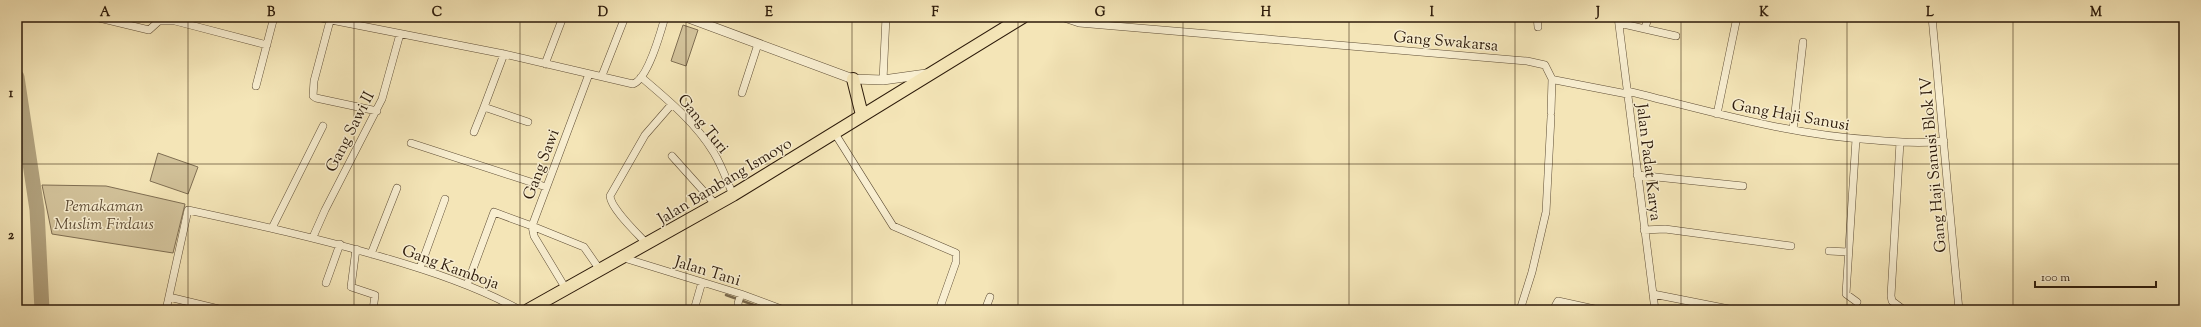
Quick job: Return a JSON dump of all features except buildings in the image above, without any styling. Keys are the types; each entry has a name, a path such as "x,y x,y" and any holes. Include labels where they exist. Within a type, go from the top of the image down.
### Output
{"main road":[{"name":"Jalan Bambang Ismoyo","path":"528,310 600,270 628,259 647,244 733,195 1022,17"},
{"path":"853,79 862,115"}],"street":[{"path":"96,17 149,30 160,21 182,20 267,45"},
{"path":"256,86 274,17"},
{"path":"316,17 504,54 630,84 636,83 641,77 655,50 665,17"},
{"path":"545,64 563,17"},
{"path":"603,73 625,17"},
{"path":"686,17 853,79 884,80 933,73"},
{"path":"884,80 886,17"},
{"name":"Gang Swakarsa","path":"1061,17 1078,23 1526,61 1546,65 1552,79"},
{"path":"1537,17 1538,27"},
{"path":"1645,29 1648,17"},
{"path":"1717,114 1737,17"},
{"name":"Gang Haji Sanusi Blok IV","path":"1932,17 1959,310"},
{"path":"331,19 314,81 312,96 377,111"},
{"path":"1621,22 1676,36"},
{"name":"Jalan Padat Karya","path":"1621,22 1628,92 1657,295 1655,310"},
{"name":"Gang Sawi II","path":"313,237 338,184 377,111 387,85 400,34"},
{"path":"1793,130 1802,42"},
{"path":"742,93 758,44"},
{"path":"474,132 504,54"},
{"name":"Gang Sawi","path":"532,226 589,74"},
{"name":"Gang Turi","path":"641,77 672,104 714,153 733,195"},
{"path":"1520,310 1532,272 1546,212 1552,79 1628,92"},
{"name":"Gang Haji Sanusi","path":"1628,92 1717,114 1793,130 1856,139 1900,142 1944,141"},
{"path":"647,244 618,210 610,196 645,135 672,104"},
{"path":"484,107 528,122"},
{"path":"272,228 323,126"},
{"path":"834,132 893,226 909,231 953,251 957,255 938,310"},
{"path":"1856,139 1846,294 1857,302"},
{"path":"1900,142 1891,296 1892,301 1904,310"},
{"path":"411,143 546,187"},
{"path":"672,156 716,205"},
{"path":"1640,176 1743,186"},
{"path":"371,254 397,188"},
{"path":"420,268 445,199"},
{"path":"166,310 188,210 313,237"},
{"path":"468,285 493,213 496,212 584,247 600,270"},
{"path":"532,226 534,236 566,289"},
{"path":"1648,229 1791,246"},
{"name":"Gang Kamboja","path":"313,237 420,268 498,297 520,310"},
{"path":"326,283 340,244"},
{"path":"356,249 351,287 375,295 373,310"},
{"path":"1829,251 1848,252"},
{"name":"Jalan Tani","path":"628,259 702,282 739,301 784,310"},
{"path":"694,310 702,282"},
{"path":"1657,295 1734,310"},
{"path":"169,297 223,310"},
{"path":"986,310 990,297"},
{"path":"1553,310 1558,301 1599,310"}],"green space":[{"path":"683,25 698,30 686,66 671,61"},
{"path":"158,153 198,167 188,194 150,181"},
{"name":"Pemakaman Muslim Firdaus","path":"42,185 106,186 185,204 173,253 52,234"}],"waterway":[{"path":"2180,17 2184,37"},
{"path":"17,77 37,210 42,310"},
{"path":"726,295 768,310"}]}
